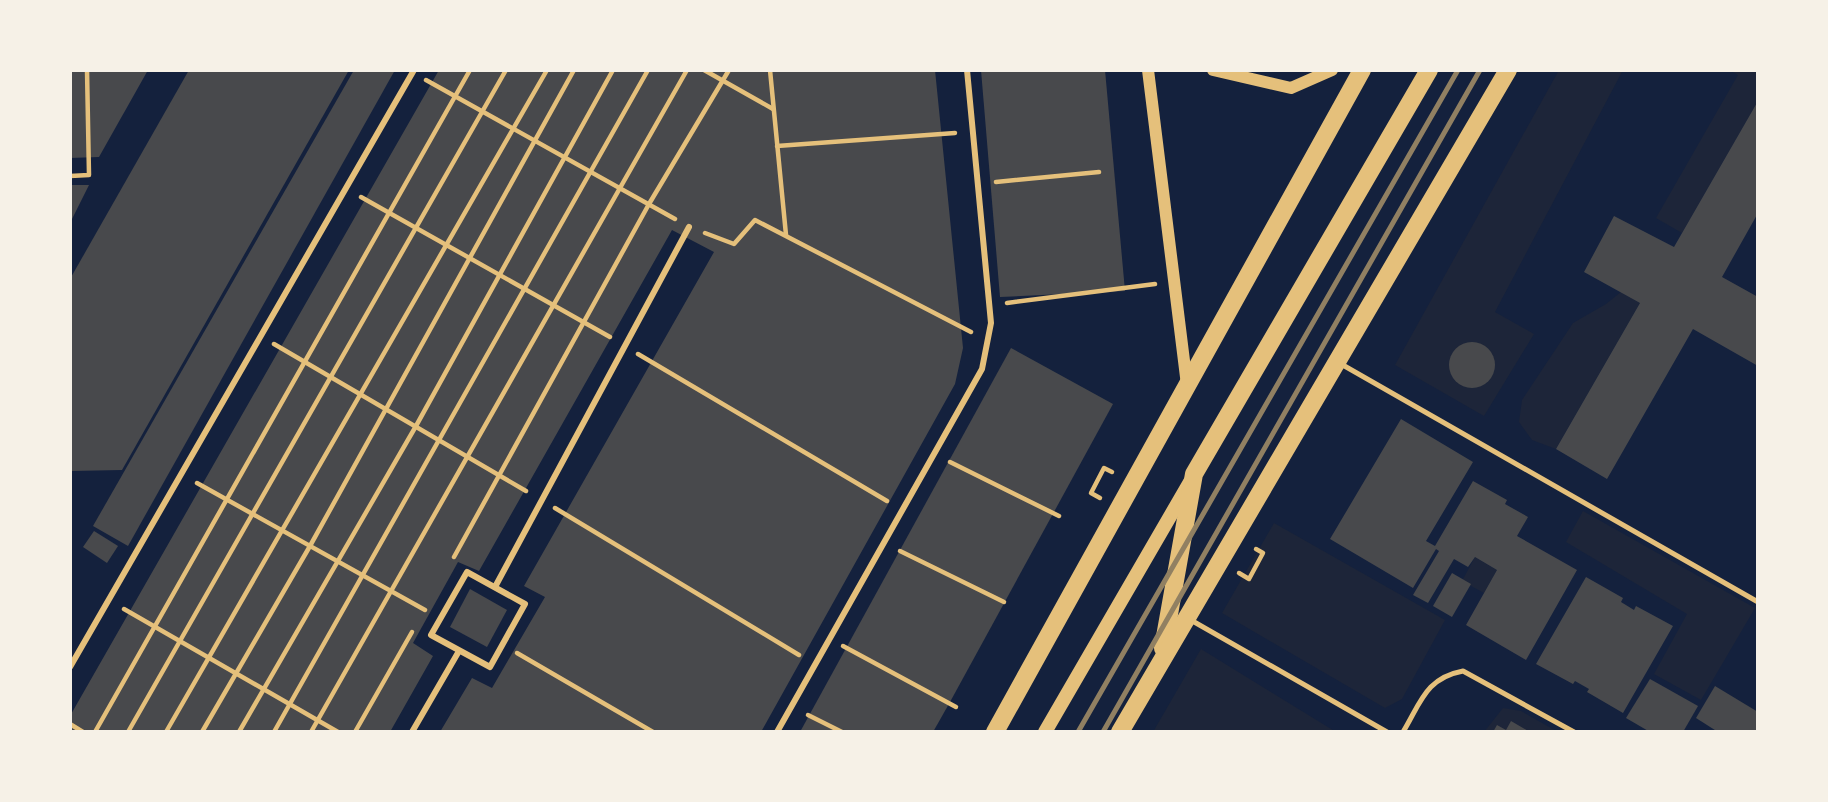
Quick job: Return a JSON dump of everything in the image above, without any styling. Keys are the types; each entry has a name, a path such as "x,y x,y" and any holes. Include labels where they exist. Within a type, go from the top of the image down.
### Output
{"main road":[{"path":"995,732 1362,70"},
{"path":"1045,732 1429,70"},
{"path":"1120,732 1335,361 1508,70"},
{"path":"1160,662 1194,474"}],"street":[{"path":"776,732 982,369 989,306 967,70"},
{"path":"1148,70 1187,385"},
{"path":"1213,70 1291,88 1332,70"},
{"path":"70,667 413,71"},
{"path":"495,587 690,227"},
{"path":"467,572 525,604 490,667 431,635 440,620 467,572"},
{"path":"411,732 459,651"}],"lane":[{"path":"1335,361 1758,602"},
{"path":"1186,617 1387,732"},
{"path":"1403,732 1429,688 1443,675 1463,671 1574,732"}],"path":[{"path":"70,176 89,175 87,70"},
{"path":"95,732 303,360 470,70"},
{"path":"128,732 506,70"},
{"path":"166,732 547,70"},
{"path":"202,732 310,546 574,70"},
{"path":"239,732 416,426 613,70"},
{"path":"274,732 648,70"},
{"path":"311,732 687,70"},
{"path":"704,70 773,109"},
{"path":"450,565 649,204 729,70"},
{"path":"770,70 786,235"},
{"path":"413,71 690,227 734,244 755,220 987,340"},
{"path":"777,146 973,132"},
{"path":"978,184 1099,172"},
{"path":"346,189 627,347 902,510"},
{"path":"989,306 1174,282"},
{"path":"261,336 541,499 815,665"},
{"path":"934,453 1059,516"},
{"path":"1091,493 1104,468"},
{"path":"181,474 440,620"},
{"path":"884,543 1004,602"},
{"path":"1249,579 1264,553"},
{"path":"355,732 431,599"},
{"path":"109,600 338,732"},
{"path":"830,639 956,707"},
{"path":"503,645 653,732"},
{"path":"791,707 842,732"},
{"path":"70,724 83,732"}],"shaded area":[{"path":"1559,70 1623,70 1495,312 1534,334 1484,416 1395,365"},
{"path":"1729,70 1758,70 1758,101 1682,233 1656,218 1738,75"},
{"path":"1621,292 1640,303 1556,449 1532,440 1519,422 1522,400 1573,323"},
{"path":"1583,511 1755,608 1701,700 1654,674 1687,614 1566,542"},
{"path":"1274,523 1445,620 1402,699 1385,708 1222,613"},
{"path":"1475,557 1497,570 1484,593 1462,581"},
{"path":"1201,649 1336,732 1153,732"},
{"path":"1503,708 1521,711 1558,732 1484,732"}],"building":[{"path":"70,70 148,70 99,157 70,158"},
{"path":"189,70 349,70 122,470 70,471 70,279"},
{"path":"354,70 395,70 128,546 93,526"},
{"path":"439,70 935,70 963,348 955,384 761,732 440,732 472,678 492,688 545,597 524,586 714,252 672,230 479,571 458,562 413,643 433,656 390,732 70,732 70,716"},
{"path":"981,70 1105,70 1125,291 1000,297"},
{"path":"1758,101 1758,213 1722,277 1758,297 1758,366 1693,329 1607,479 1556,449 1640,303 1584,272 1614,216 1674,247"},
{"path":"70,185 89,185 70,223"},
{"path":"1472,342 1488,349 1495,365 1488,381 1472,388 1456,381 1449,365 1456,349"},
{"path":"1011,348 1113,404 950,702 933,732 800,732"},
{"path":"1401,419 1473,462 1426,541 1435,546 1473,481 1507,500 1505,504 1528,517 1517,536 1577,570 1526,660 1466,625 1497,570 1475,557 1468,567 1454,559 1428,603 1413,595 1439,551 1436,549 1413,588 1330,539"},
{"path":"94,531 118,546 107,563 83,547"},
{"path":"1452,573 1471,584 1452,617 1433,606"},
{"path":"1586,577 1623,598 1621,602 1634,610 1636,606 1673,626 1623,713 1587,692 1589,689 1575,681 1573,684 1536,664"},
{"path":"470,589 507,610 487,647 450,627"},
{"path":"1650,679 1698,706 1683,732 1650,732 1626,718"},
{"path":"1715,686 1758,712 1758,732 1718,732 1696,718"},
{"path":"1511,721 1530,732 1493,732 1497,725 1506,730"}],"railway":[{"path":"1078,732 1458,70"},
{"path":"1103,732 1480,70"}]}
